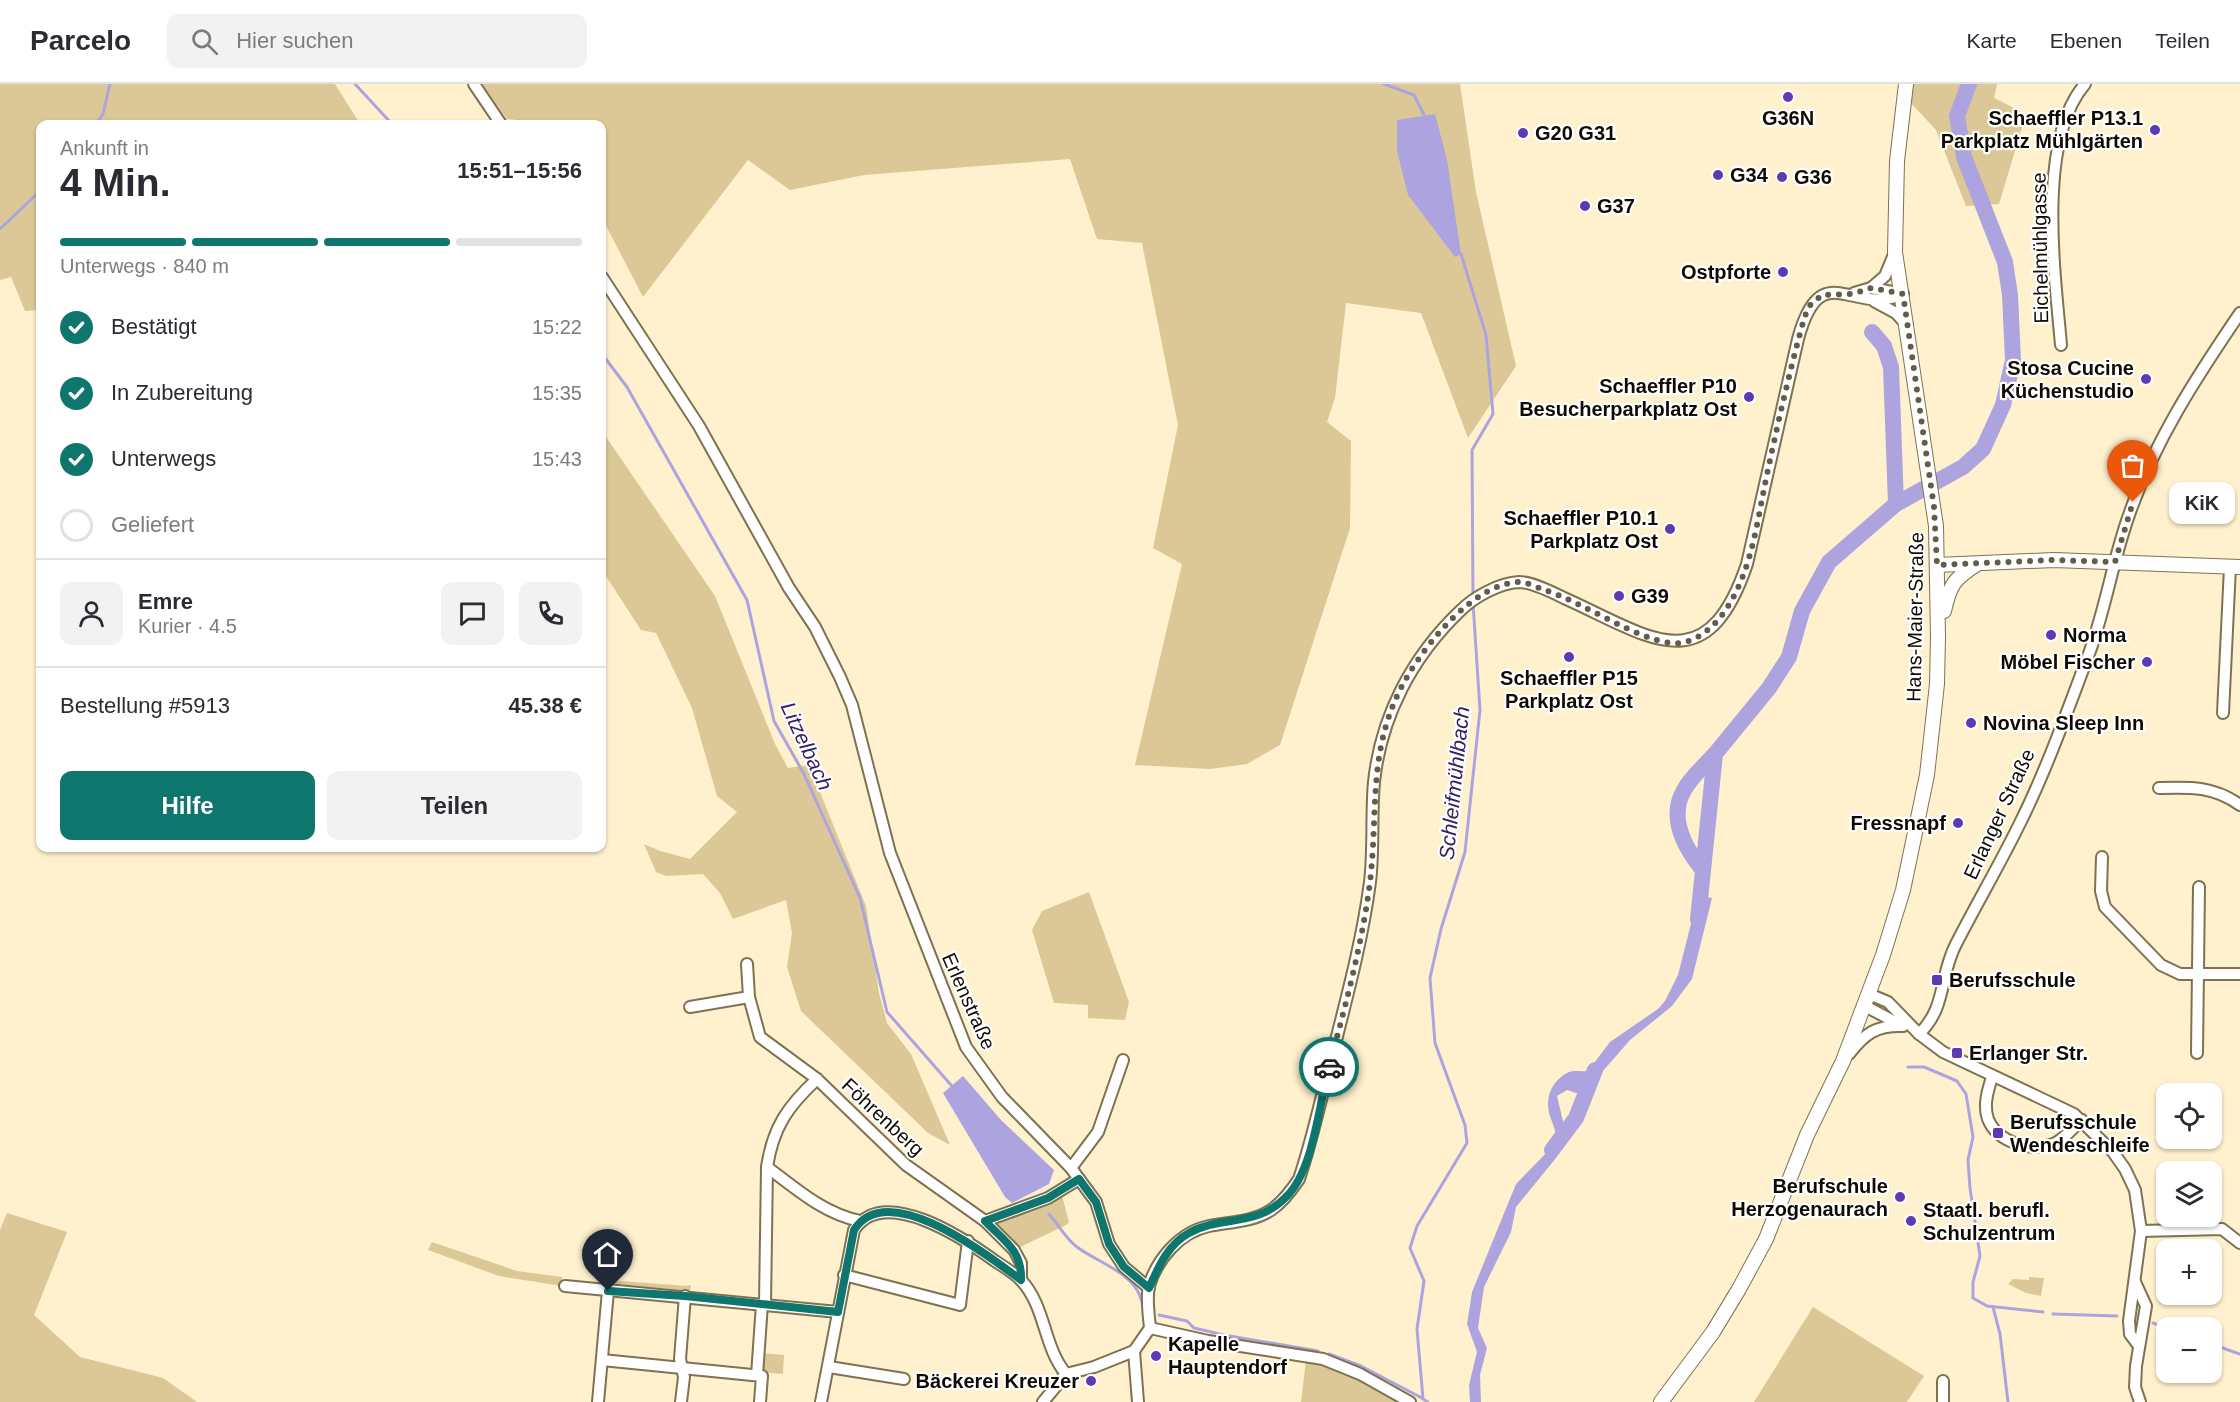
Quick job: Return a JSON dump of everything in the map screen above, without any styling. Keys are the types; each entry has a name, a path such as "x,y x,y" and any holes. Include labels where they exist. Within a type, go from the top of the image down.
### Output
{"street":[{"path":"474,84 498,120"},
{"name":"Hans-Maier-Straße","path":"1867,1000 1903,890 1927,775 1937,684 1937,565 1934,507 1895,252 1897,161 1906,84"},
{"name":"Eichelmühlgasse","path":"2061,345 2054,251 2056,164 2062,123 2085,84"},
{"name":"Hans-Maier-Straße","path":"1897,196 1907,277 1903,294"},
{"path":"1870,293 1885,276 1895,252"},
{"name":"Erlenstraße","path":"606,283 699,426 789,588 816,627 852,705 890,853 966,1047 1002,1097 1071,1168 1096,1202 1109,1244 1124,1267 1149,1288"},
{"path":"1043,1402 1066,1374 1094,1367 1134,1351 1150,1328 1149,1288 1172,1247 1189,1233 1206,1227 1240,1222 1270,1211 1287,1197 1299,1179 1347,997 1364,915 1370,882 1374,783 1385,726 1409,673 1433,640 1479,597 1489,591 1520,582 1554,593 1648,636 1671,643 1701,635 1715,625 1734,596 1747,564 1805,316 1818,296 1836,293 1870,293 1886,300 1903,294"},
{"path":"1870,293 1896,313 1908,326"},
{"name":"Erlanger Straße","path":"1919,1034 1938,1010 1944,975 1954,947 2020,822 2055,739 2088,656 2139,489 2166,433 2212,353 2240,313"},
{"path":"1937,565 2054,560 2235,567 2223,713"},
{"path":"1938,637 1948,593 1955,579 1977,564"},
{"path":"2159,788 2216,791 2240,806"},
{"path":"2102,857 2102,891 2109,913 2170,971 2240,974"},
{"path":"2197,1053 2199,887"},
{"name":"Föhrenberg","path":"747,964 749,998 760,1037 817,1079 906,1165 985,1221 1014,1250 1021,1263 1021,1280"},
{"path":"690,1007 749,998"},
{"path":"1867,1000 1903,1026 1919,1034"},
{"path":"1867,1000 1888,1002 1919,1034 1939,1050 1992,1077 2062,1107 2082,1120 2126,1169 2135,1191 2141,1231 2135,1282 2146,1306 2135,1387 2140,1402"},
{"path":"1661,1402 1713,1332 1766,1239 1807,1135 1843,1061 1867,1000"},
{"path":"1843,1061 1870,1031 1881,1026 1903,1026"},
{"path":"1071,1168 1098,1132 1123,1060"},
{"path":"1992,1077 1987,1097 1988,1120 1998,1133 2008,1140 2026,1146 2049,1145 2060,1140 2082,1120"},
{"path":"757,1376 764,1304 766,1167 771,1141 792,1103 817,1079"},
{"path":"766,1167 833,1212 860,1221"},
{"path":"985,1221 1048,1198 1079,1179"},
{"path":"821,1402 854,1230 860,1221 885,1212 913,1216 940,1226 968,1241 1021,1280 1037,1303 1047,1341 1055,1360 1066,1374"},
{"path":"2141,1231 2222,1229 2240,1243"},
{"path":"844,1275 960,1305 968,1241"},
{"path":"564,1286 838,1312"},
{"path":"598,1402 608,1291"},
{"path":"681,1402 682,1367 680,1359 685,1296"},
{"path":"1150,1328 1208,1341 1323,1359 1360,1374 1410,1402"},
{"path":"1134,1351 1138,1402"},
{"path":"602,1360 762,1376 760,1402"},
{"path":"829,1367 904,1379"},
{"path":"1943,1381 1943,1402"}],"shaded area":[{"path":"0,84 335,84 358,120 36,120 36,310 25,311 11,277 0,280"},
{"path":"481,84 1460,84 1476,192 1516,366 1468,438 1421,313 1346,303 1335,398 1327,422 1351,441 1350,528 1280,745 1247,764 1210,769 1135,765 1182,564 1153,548 1178,425 1142,243 1097,239 1070,159 864,175 790,190 748,160 643,297 606,226 606,120 507,119","holes":["1408,195 1461,254 1455,256"]},
{"path":"1913,84 1997,84 1994,98 2026,114 1999,204 1966,206 1936,130 1909,101"},
{"path":"1435,114 1447,160 1461,254 1455,257 1408,195 1397,151 1397,120"},
{"path":"606,437 715,596 775,744 788,768 809,765 866,906 879,993 887,1023 911,1054 950,1145 928,1133 801,1011 787,967 792,933 786,900 733,919 720,893 703,874 666,876 656,872 644,844 690,859 737,812 717,796 692,708 656,633 641,630 606,576"},
{"path":"1089,892 1129,1002 1125,1020 1088,1018 1088,1005 1054,1003 1032,930 1042,911"},
{"path":"1698,896 1712,898 1692,979 1672,1006 1630,1040 1582,1095 1567,1090 1557,1096 1567,1138 1556,1158 1516,1207 1511,1232 1484,1287 1478,1328 1487,1348 1480,1375 1481,1402 1470,1402 1469,1385 1477,1352 1467,1324 1472,1292 1516,1184 1555,1144 1556,1133 1548,1109 1551,1090 1563,1075 1574,1071 1588,1071 1610,1042 1658,1009 1665,1001 1678,975"},
{"path":"963,1076 1001,1120 1054,1170 1049,1184 1012,1203 1005,1197 943,1093"},
{"path":"1062,1196 1069,1222 1014,1250 985,1221"},
{"path":"7,1213 67,1232 34,1315 80,1357 163,1378 197,1402 0,1402 0,1230"},
{"path":"432,1242 517,1271 562,1277 562,1286 499,1276 428,1250"},
{"path":"2029,1277 2044,1278 2041,1296 2026,1293 2008,1284 2013,1279 2029,1280"},
{"path":"609,1280 691,1285 690,1292 608,1285"},
{"path":"1813,1307 1924,1376 1907,1402 1754,1402"},
{"path":"761,1353 784,1355 783,1374 760,1372"},
{"path":"1306,1361 1343,1372 1398,1402 1301,1402"}],"waterway":[{"path":"99,120 103,114 110,84"},
{"name":"Litzelbach","path":"355,84 388,120"},
{"name":"Schleifmühlbach","path":"1384,84 1414,95 1424,115"},
{"path":"1698,919 1715,754 1769,688 1789,657 1802,611 1829,562 1896,504 1963,467 1983,449 2003,405 2013,360 2010,295 2005,262 1964,157 1957,116 1969,84"},
{"path":"0,229 36,195"},
{"name":"Schleifmühlbach","path":"1461,254 1486,335 1493,414 1472,450 1473,596"},
{"path":"1872,332 1884,346 1891,367 1896,504"},
{"name":"Litzelbach","path":"606,359 627,387 747,600 774,721 804,774 860,898 887,1012 951,1085"},
{"name":"Schleifmühlbach","path":"1428,1402 1423,1399 1417,1329 1424,1281 1410,1248 1417,1226 1467,1143 1465,1125 1435,1043 1430,978 1441,929 1465,852 1480,710 1473,603"},
{"path":"1702,869 1690,852 1681,832 1678,822 1679,801 1687,785 1715,754"},
{"path":"1908,1067 1924,1067 1957,1081 1966,1094 1973,1137 1968,1160 1970,1188 1980,1256 1973,1282 1973,1298 1987,1306 2043,1312"},
{"path":"1552,1150 1576,1118 1595,1070"},
{"name":"Litzelbach","path":"1049,1214 1073,1244 1132,1283 1142,1302"},
{"path":"1993,1307 2000,1334 2008,1402"},
{"path":"2053,1314 2117,1316"},
{"name":"Litzelbach","path":"1159,1315 1187,1321 1194,1328 1224,1335 1318,1351"},
{"path":"2222,1348 2240,1354"},
{"name":"Litzelbach","path":"1329,1354 1361,1366 1422,1398"}],"way so far":[{"path":"1329,1067 1347,997 1370,882 1374,783 1378,752 1385,726 1409,673 1433,640 1461,609 1489,591 1520,582 1554,593 1641,633 1671,643 1684,642 1701,635 1715,625 1740,586 1747,564 1802,326 1808,307 1818,296 1836,293 1853,294 1871,288 1903,294 1934,507 1937,565 2054,560 2115,562 2133,502"}],"place":[{"name":"G36N","path":"1788,97"},
{"name":"Schaeffler P13.1 Parkplatz Mühlgärten","path":"2155,130"},
{"name":"G20 G31","path":"1523,133"},
{"name":"G34","path":"1718,175"},
{"name":"G36","path":"1782,177"},
{"name":"G37","path":"1585,206"},
{"name":"Ostpforte","path":"1783,272"},
{"name":"Stosa Cucine Küchenstudio","path":"2146,379"},
{"name":"Schaeffler P10 Besucherparkplatz Ost","path":"1749,397"},
{"name":"KiK","path":"2133,502"},
{"name":"Schaeffler P10.1 Parkplatz Ost","path":"1670,529"},
{"name":"G39","path":"1619,596"},
{"name":"Norma","path":"2051,635"},
{"name":"Schaeffler P15 Parkplatz Ost","path":"1569,657"},
{"name":"Möbel Fischer","path":"2147,662"},
{"name":"Novina Sleep Inn","path":"1971,723"},
{"name":"Fressnapf","path":"1958,823"},
{"name":"Berufsschule","path":"1937,980"},
{"name":"Erlanger Str.","path":"1957,1053"},
{"name":"Berufsschule Wendeschleife","path":"1998,1133"},
{"name":"Berufschule Herzogenaurach","path":"1900,1197"},
{"name":"Staatl. berufl. Schulzentrum","path":"1911,1221"},
{"name":"Kapelle Hauptendorf","path":"1156,1356"},
{"name":"Bäckerei Kreuzer","path":"1091,1381"}],"route":[{"path":"608,1291 685,1296 838,1312 854,1230 860,1221 885,1212 913,1216 940,1226 968,1241 1021,1280 1021,1263 1014,1250 985,1221 1048,1198 1079,1179 1096,1202 1109,1244 1124,1267 1149,1288 1160,1264 1172,1247 1189,1233 1206,1227 1240,1222 1270,1211 1287,1197 1299,1179 1308,1153 1329,1067"}]}
